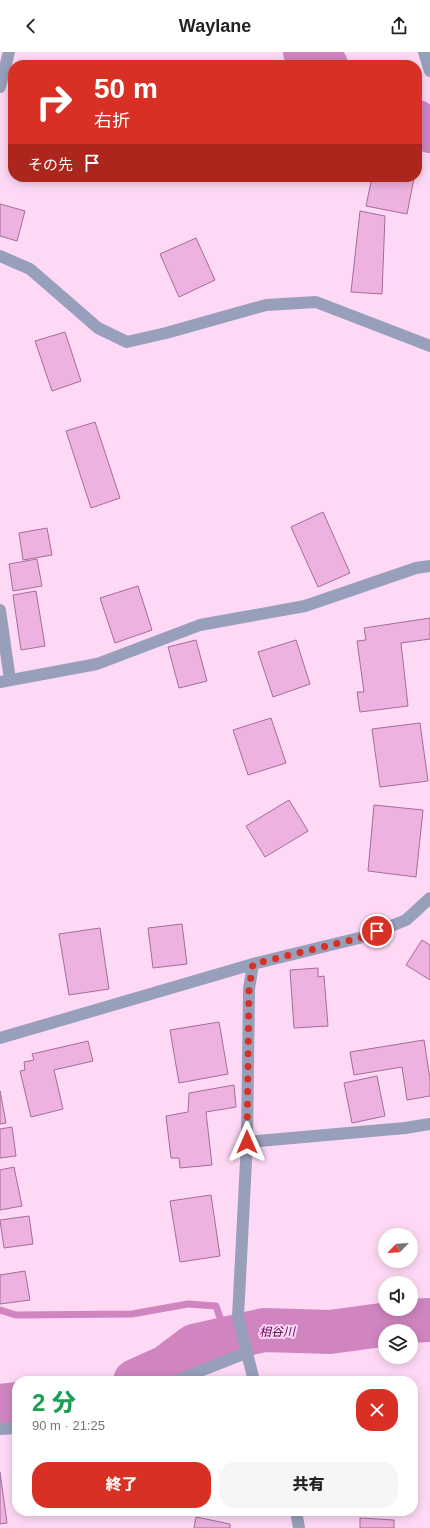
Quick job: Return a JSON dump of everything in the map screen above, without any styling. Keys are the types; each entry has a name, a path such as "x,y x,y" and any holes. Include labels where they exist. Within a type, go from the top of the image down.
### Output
{"street":[{"path":"0,87 9,52"},
{"path":"424,52 430,69"},
{"path":"0,256 30,269 98,328 128,342 166,333 266,304 316,302 430,346"},
{"path":"0,610 5,681 97,664 200,626 305,606 416,568 430,566"},
{"path":"0,1038 253,964 363,937 406,920 430,898"},
{"path":"253,964 249,989 247,1142 238,1317 253,1376"},
{"path":"247,1142 405,1128 430,1124"},
{"path":"187,1376 246,1354"},
{"path":"0,1429 12,1428"},
{"path":"297,1516 299,1528"}],"building":[{"path":"371,182 413,182 407,214 366,206"},
{"path":"0,204 25,211 17,241 0,236"},
{"path":"360,211 385,216 382,294 351,292"},
{"path":"196,238 215,280 179,297 160,254"},
{"path":"65,332 81,381 52,391 35,341"},
{"path":"95,422 120,498 91,508 66,431"},
{"path":"323,512 350,573 318,587 291,527"},
{"path":"47,528 52,555 23,560 19,533"},
{"path":"37,559 42,586 13,591 9,564"},
{"path":"138,586 152,630 115,643 100,598"},
{"path":"36,591 45,646 21,650 13,595"},
{"path":"430,618 430,639 401,643 408,706 360,712 357,692 364,692 357,641 366,640 364,628"},
{"path":"196,640 207,681 179,688 168,647"},
{"path":"296,640 310,684 273,697 258,652"},
{"path":"271,718 286,763 248,775 233,730"},
{"path":"420,723 428,781 380,787 372,729"},
{"path":"289,800 308,831 265,857 246,826"},
{"path":"374,805 423,810 416,877 368,871"},
{"path":"182,924 187,964 153,968 148,928"},
{"path":"100,928 109,989 69,995 59,934"},
{"path":"422,940 430,945 430,980 406,965"},
{"path":"318,968 318,977 324,976 328,1026 294,1028 290,970"},
{"path":"219,1022 228,1074 179,1083 170,1030"},
{"path":"424,1040 430,1079 430,1096 407,1100 402,1067 354,1075 350,1052"},
{"path":"88,1041 93,1061 54,1070 63,1109 31,1117 20,1071 25,1070 24,1062 34,1060 32,1054"},
{"path":"377,1076 385,1116 352,1123 344,1083"},
{"path":"234,1085 236,1107 206,1112 212,1165 180,1168 179,1158 171,1158 166,1116 188,1112 189,1093"},
{"path":"0,1091 6,1123 0,1124"},
{"path":"12,1127 16,1156 0,1158 0,1129"},
{"path":"14,1167 22,1206 0,1210 0,1170"},
{"path":"211,1195 220,1256 180,1262 170,1201"},
{"path":"29,1216 33,1244 4,1248 0,1220"},
{"path":"25,1271 30,1300 0,1304 0,1275"},
{"path":"0,1472 7,1523 0,1524"},
{"path":"196,1517 230,1524 230,1528 194,1528"},
{"path":"360,1518 394,1520 394,1528 360,1528"}],"waterway":[{"path":"305,52 318,60"},
{"path":"422,125 430,131"},
{"path":"0,1310 16,1315 132,1314 188,1304 216,1306 227,1338"},
{"name":"相谷川","path":"146,1376 166,1367 194,1346 264,1330 330,1332 411,1321 430,1320"},
{"name":"相谷川","path":"0,1406 12,1405"}],"route":[{"path":"247,1142 249,989 253,964 363,937 377,931"}]}
